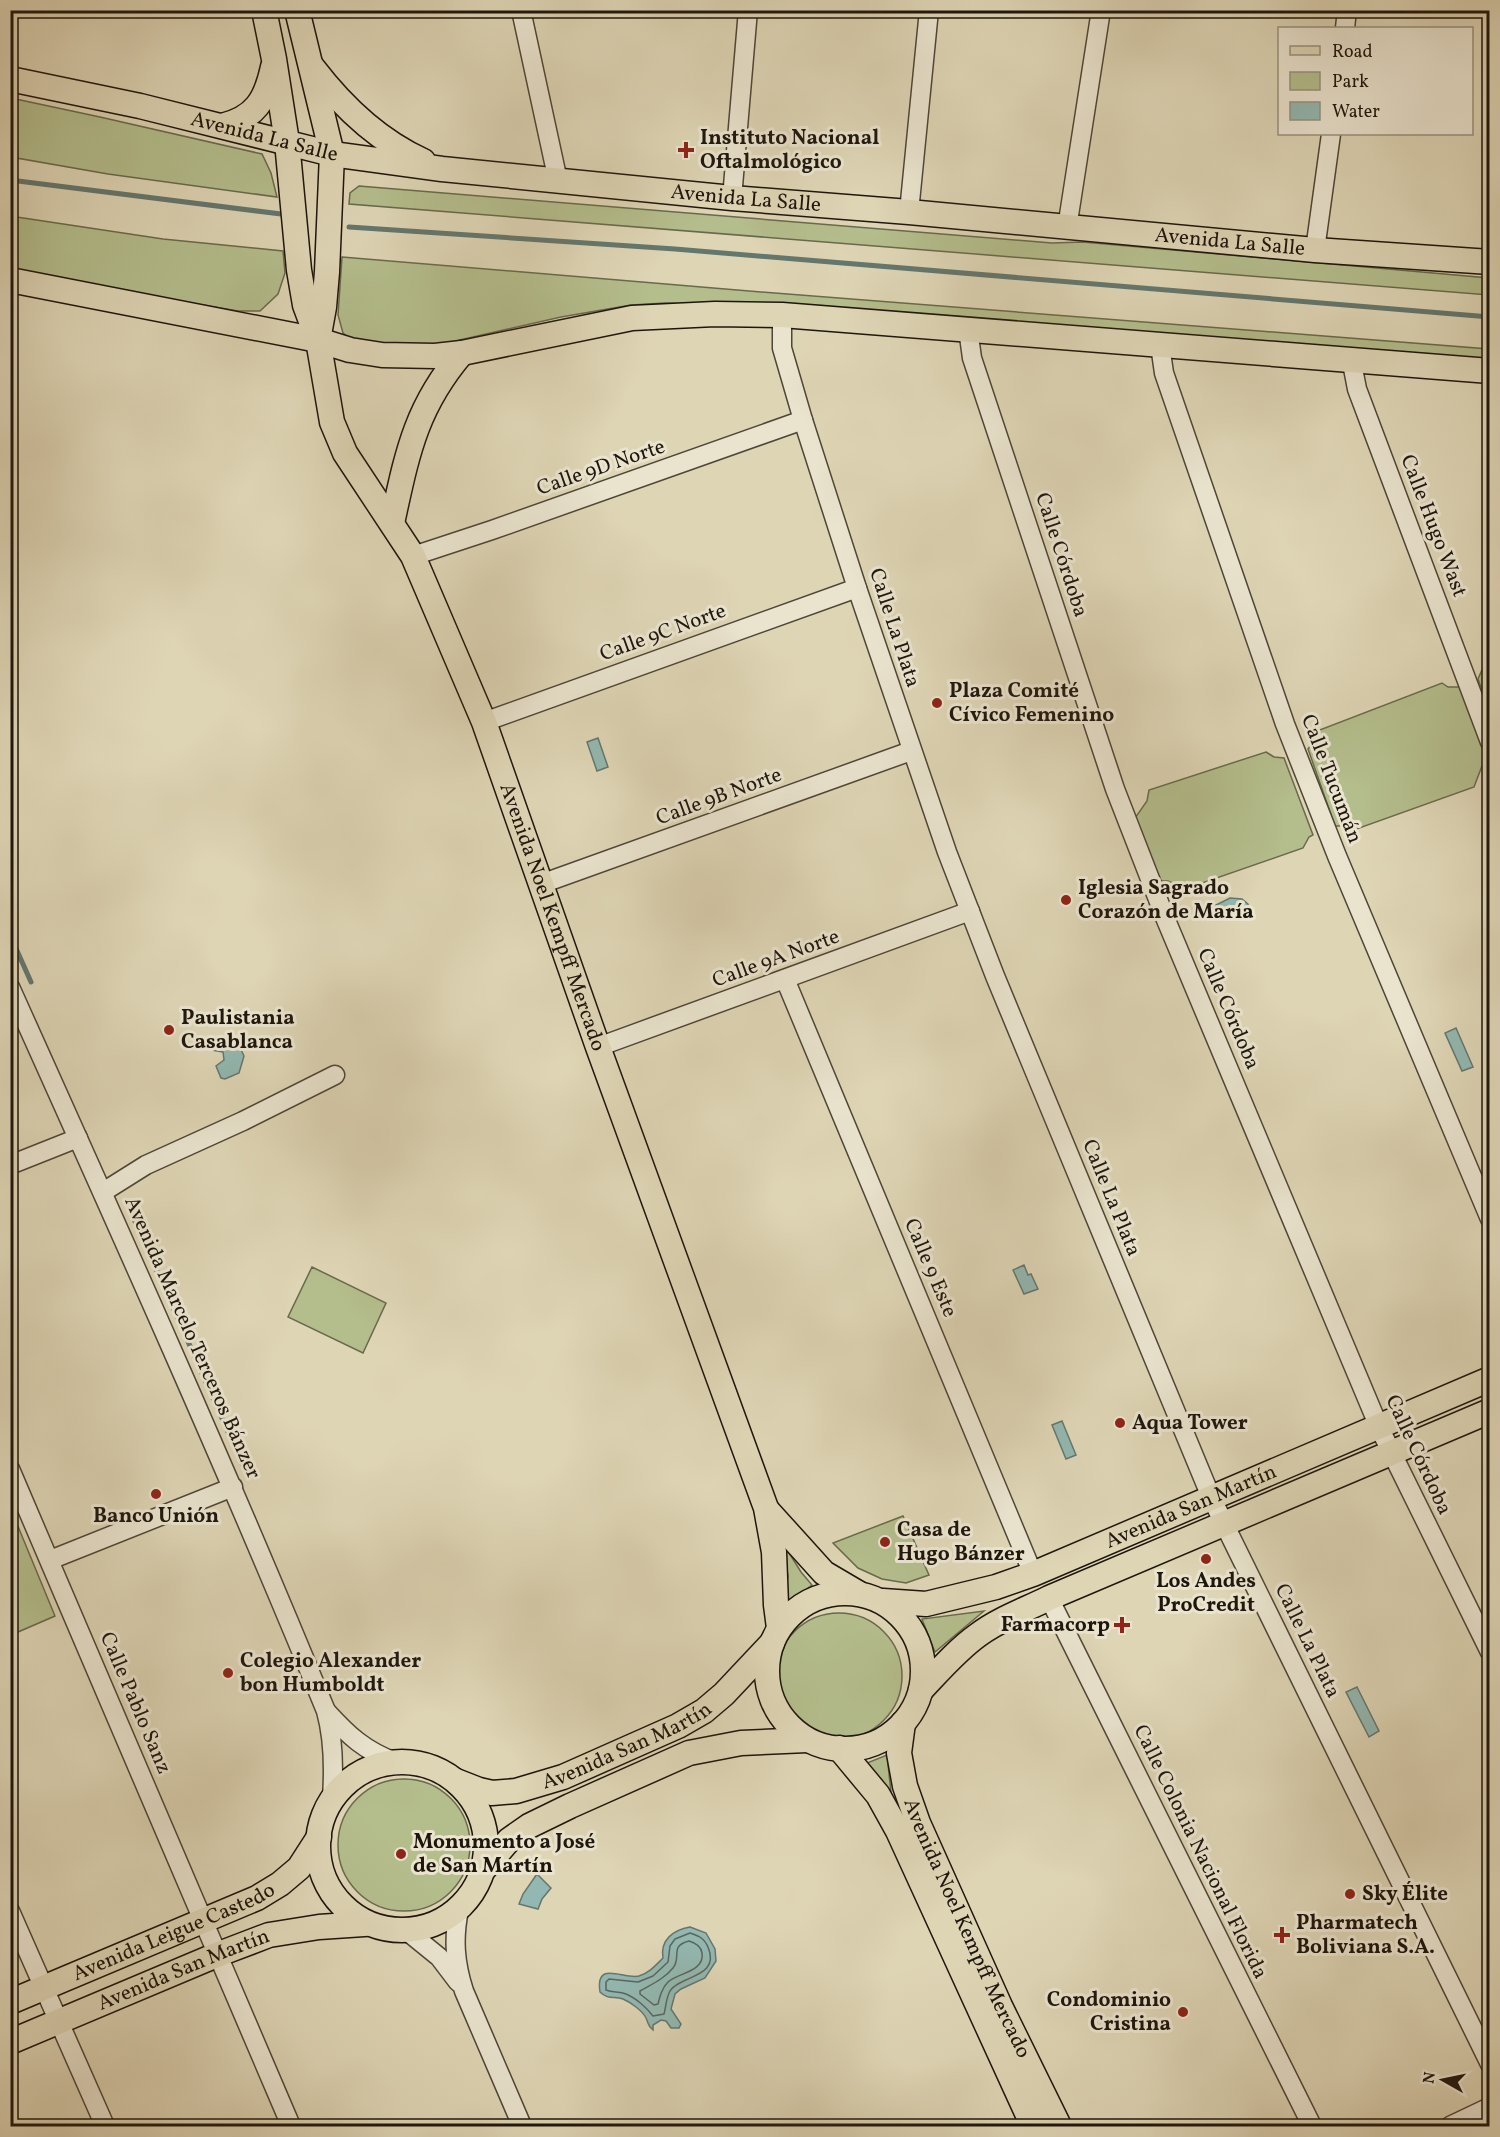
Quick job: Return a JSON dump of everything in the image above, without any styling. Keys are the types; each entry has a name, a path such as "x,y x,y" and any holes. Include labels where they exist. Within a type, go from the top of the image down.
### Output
{"main road":[{"name":"Avenida Noel Kempff Mercado","path":"264,10 287,142 298,265 305,305 318,340 332,422 345,453 413,556 484,722 598,1047 766,1508 774,1552 776,1636"},
{"name":"Avenida Noel Kempff Mercado","path":"297,10 332,154 324,307 318,340"},
{"path":"222,126 249,116 261,102 269,84 274,59"},
{"path":"308,60 339,100 364,123 397,147 442,169"},
{"name":"Avenida La Salle","path":"10,79 140,106 332,154 442,169 1067,228 1315,250 1490,262"},
{"path":"10,280 318,340 350,350 408,357 462,353 633,318 715,314 782,315 1490,370"},
{"path":"392,523 415,427 436,386 462,353"},
{"name":"Avenida San Martín","path":"883,1601 926,1604 996,1587 1033,1574 1490,1379"},
{"name":"Avenida San Martín","path":"921,1690 979,1634 1049,1598 1490,1411"},
{"name":"Avenida Noel Kempff Mercado","path":"766,1508 824,1573 858,1593"},
{"path":"835,1593 858,1593 883,1601 903,1617 917,1640 923,1665 921,1690 914,1707 903,1723 885,1738 863,1747 822,1746 807,1740 789,1726 776,1708 768,1687 767,1665 776,1636 794,1611 814,1599 835,1593"},
{"name":"Avenida San Martín","path":"456,1781 492,1793 516,1791 563,1777 678,1726 704,1711 724,1694 776,1636"},
{"name":"Avenida Noel Kempff Mercado","path":"903,1723 899,1753 905,1786 918,1823 995,1996 1059,2127"},
{"name":"Avenida San Martín","path":"484,1869 509,1840 529,1826 689,1753 741,1743 807,1740"},
{"name":"Avenida Noel Kempff Mercado","path":"839,1748 878,1795 898,1831 1033,2127"},
{"path":"395,1762 415,1763 437,1769 456,1781 472,1799 483,1821 487,1845 484,1869 474,1892 459,1910 443,1921 426,1928 407,1931 391,1930 364,1924 345,1908 328,1885 319,1857 319,1838 324,1815 332,1797 361,1771 395,1762"},
{"name":"Avenida Leigue Castedo","path":"10,2002 256,1898 280,1884 299,1868 319,1838"},
{"name":"Avenida San Martín","path":"10,2042 269,1935 319,1927 364,1924"}],"street":[{"path":"520,10 558,181"},
{"path":"732,198 748,10"},
{"path":"909,212 928,10"},
{"path":"1067,228 1101,10"},
{"path":"1345,27 1347,10"},
{"path":"1315,250 1331,135"},
{"name":"Calle La Plata","path":"782,315 782,348 857,588 911,751 995,976 1211,1497 1490,2064"},
{"name":"Calle Córdoba","path":"968,329 972,358 1115,789 1166,920 1378,1427 1490,1652"},
{"name":"Calle Tucumán","path":"1160,345 1164,373 1285,724 1341,867 1490,1219"},
{"name":"Calle Hugo Wast","path":"1351,358 1357,389 1490,742"},
{"name":"Calle 9D Norte","path":"413,556 803,420"},
{"name":"Calle 9C Norte","path":"484,722 857,588"},
{"name":"Calle 9B Norte","path":"541,884 911,751"},
{"name":"Calle 9A Norte","path":"598,1047 970,911"},
{"name":"Calle 9 Este","path":"785,979 1033,1574"},
{"name":"Avenida Marcelo Terceros Bánzer","path":"10,987 233,1487 326,1711 333,1750 332,1797"},
{"path":"103,1192 146,1164 243,1121 335,1075"},
{"path":"10,1165 78,1138"},
{"name":"Calle Pablo Sanz","path":"10,1469 291,2127"},
{"path":"50,1560 233,1487"},
{"name":"Calle Colonia Nacional Florida","path":"1049,1598 1312,2127"},
{"name":"Avenida Marcelo Terceros Bánzer","path":"326,1711 354,1740 374,1754 395,1762"},
{"path":"459,1910 455,1930 458,1971 464,1991 522,2127"},
{"path":"10,1911 105,2127"},
{"path":"407,1931 440,1957 464,1991"},
{"path":"1450,2127 1490,2107"}],"green space":[{"path":"11,98 262,154 271,173 277,197 108,174 11,157"},
{"path":"359,186 1052,243 1083,242 1489,278 1489,295 349,204 350,193"},
{"path":"10,216 163,239 283,251 285,273 278,294 260,311 238,311 11,272"},
{"path":"342,257 1489,349 1490,360 770,306 665,303 631,305 561,317 429,347 356,343 343,333 338,315"},
{"path":"1489,645 1489,709 1478,679"},
{"path":"1442,683 1448,687 1464,687 1488,759 1482,766 1474,787 1351,831 1344,826 1335,826 1308,749 1315,740 1317,731"},
{"path":"1266,752 1274,757 1284,758 1313,835 1309,837 1303,848 1185,889 1168,881 1159,881 1135,818 1147,801 1149,790"},
{"path":"312,1267 386,1303 363,1353 288,1317"},
{"path":"903,1516 929,1575 906,1583 882,1579 858,1568 833,1543"},
{"path":"17,1524 55,1616 11,1635 11,1527"},
{"path":"781,1540 812,1585 783,1606 788,1576"},
{"path":"984,1611 935,1652 922,1619"},
{"path":"839,1613 863,1618 884,1631 897,1652 902,1676 897,1700 884,1721 863,1734 839,1739 815,1734 794,1721 781,1700 776,1676 781,1652 794,1631 815,1618"},
{"path":"887,1755 893,1811 862,1765"},
{"path":"404,1779 429,1784 451,1798 465,1820 470,1845 465,1870 451,1892 429,1906 404,1911 379,1906 357,1892 343,1870 338,1845 343,1820 357,1798 379,1784"}],"water":[{"path":"598,738 608,767 597,771 587,742"},
{"path":"1230,898 1242,899 1248,904 1248,910 1244,913 1231,911 1221,915 1213,911 1214,906"},
{"path":"1456,1028 1473,1067 1462,1071 1445,1033"},
{"path":"238,1043 244,1056 239,1073 225,1079 221,1078 216,1066 224,1060 223,1052 212,1050 212,1045 215,1044 224,1049"},
{"path":"1024,1265 1038,1289 1024,1294 1013,1270"},
{"path":"1062,1421 1076,1455 1066,1459 1052,1425"},
{"path":"1357,1687 1379,1731 1369,1737 1346,1692"},
{"path":"537,1874 551,1888 542,1899 538,1909 519,1904"},
{"path":"690,1927 706,1933 715,1949 716,1961 705,1978 675,1994 671,2009 681,2024 679,2028 671,2028 666,2021 661,2020 653,2025 653,2030 644,2015 633,2004 600,1992 600,1982 606,1973 639,1976 646,1973 663,1958 664,1946 669,1937 673,1933"}],"waterway":[{"path":"10,180 281,214"},
{"path":"349,227 675,249 1490,317"},
{"path":"10,935 31,982"},
{"path":"129,1208 244,1468"}],"place":[{"name":"Instituto Nacional Oftalmológico","path":"686,150"},
{"name":"Plaza Comité Cívico Femenino","path":"937,703"},
{"name":"Iglesia Sagrado Corazón de María","path":"1066,900"},
{"name":"Paulistania Casablanca","path":"169,1030"},
{"name":"Aqua Tower","path":"1120,1423"},
{"name":"Banco Unión","path":"156,1494"},
{"name":"Casa de Hugo Bánzer","path":"885,1542"},
{"name":"Los Andes ProCredit","path":"1206,1559"},
{"name":"Farmacorp","path":"1122,1625"},
{"name":"Colegio Alexander bon Humboldt","path":"228,1673"},
{"name":"Monumento a José de San Martín","path":"401,1854"},
{"name":"Sky Élite","path":"1350,1894"},
{"name":"Pharmatech Boliviana S.A.","path":"1282,1935"},
{"name":"Condominio Cristina","path":"1183,2012"}]}
